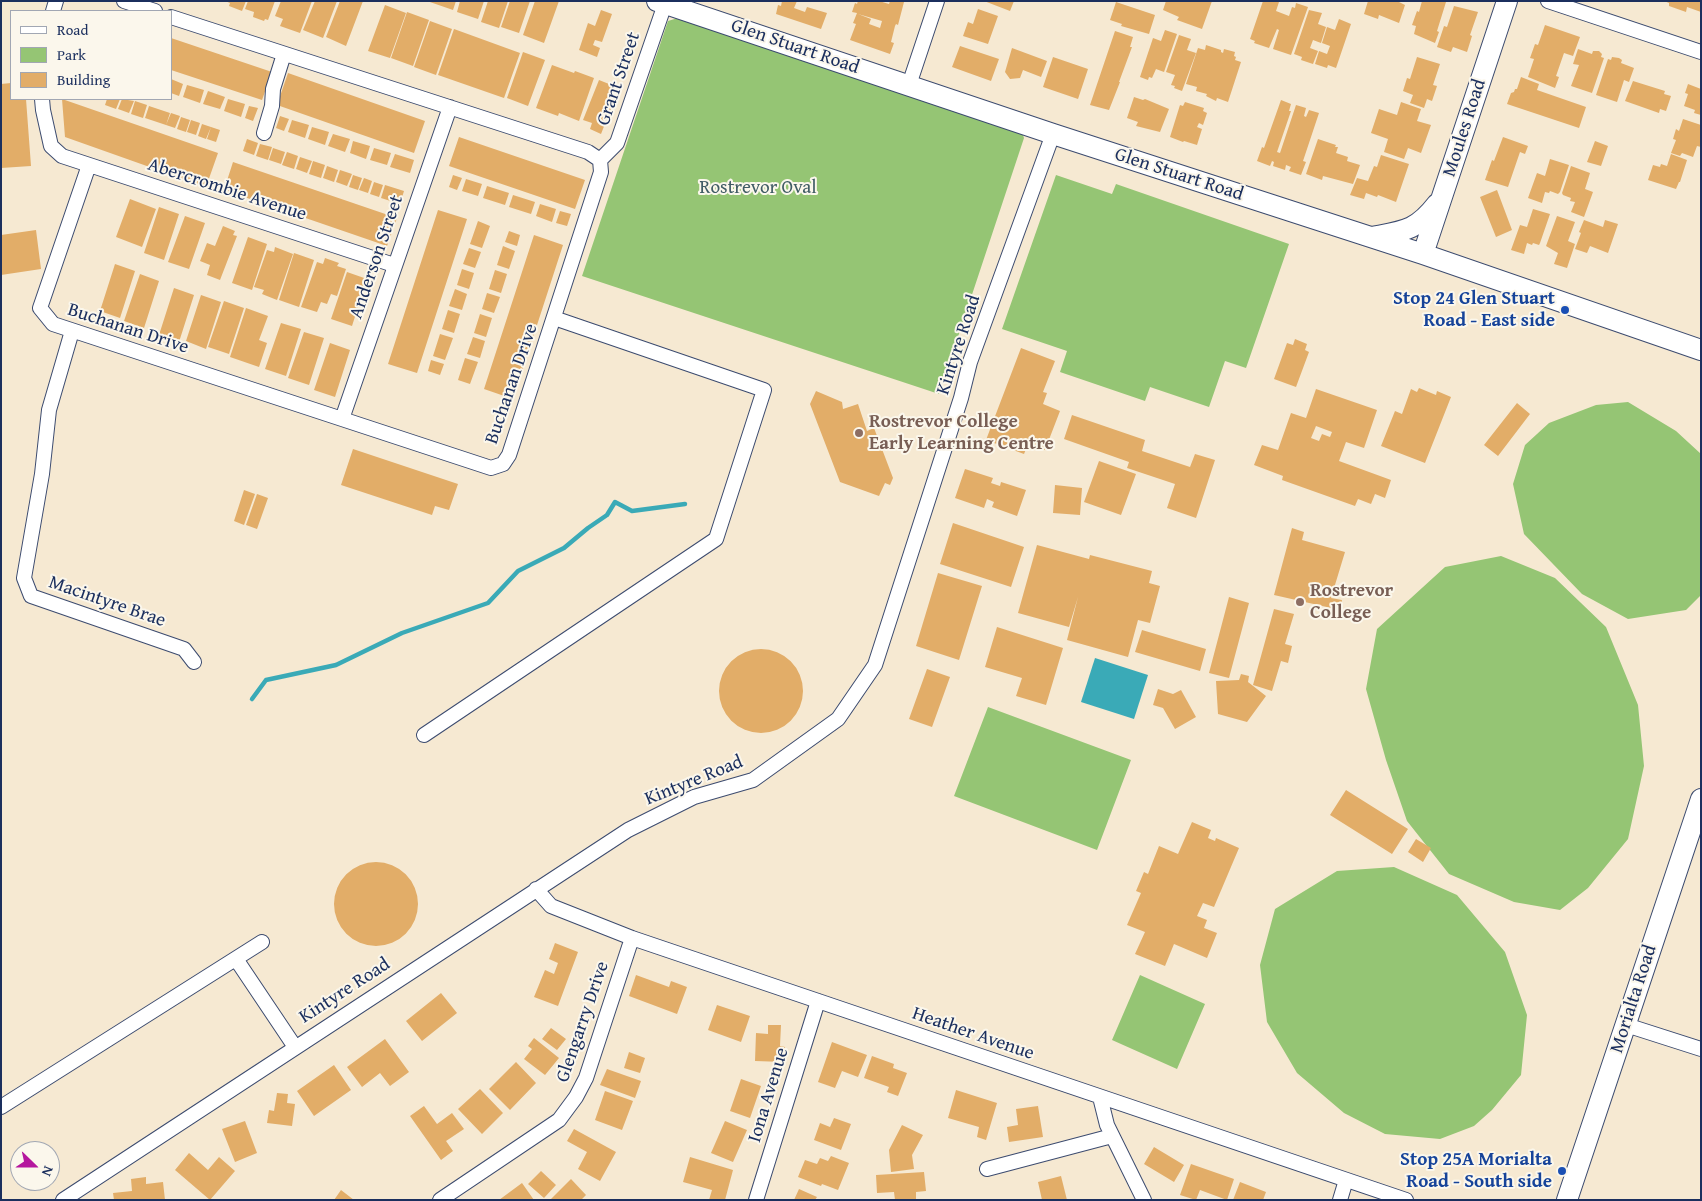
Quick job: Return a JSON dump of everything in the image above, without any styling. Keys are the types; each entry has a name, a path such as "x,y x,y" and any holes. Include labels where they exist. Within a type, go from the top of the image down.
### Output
{"main road":[{"name":"Moules Road","path":"1423,254 1507,1"},
{"name":"Glen Stuart Road","path":"661,3 1053,134 1423,254 1701,350"},
{"path":"1371,237 1409,230 1429,215 1442,198"},
{"name":"Morialta Road","path":"1567,1200 1700,804"}],"street":[{"path":"124,1 152,10"},
{"path":"909,86 938,1"},
{"path":"1548,1 1701,52"},
{"name":"Grant Street","path":"600,160 617,143 661,3"},
{"path":"172,17 588,152 600,160"},
{"path":"264,134 272,106 273,89 284,54"},
{"name":"Abercrombie Avenue","path":"42,100 51,146 62,156 394,265"},
{"name":"Anderson Street","path":"342,418 450,107"},
{"name":"Kintyre Road","path":"64,1200 628,830 694,797 753,780 838,719 875,665 961,398 970,362 1053,134"},
{"name":"Buchanan Drive","path":"89,165 40,308 53,324 491,468 503,464 509,455 601,172 600,160"},
{"path":"424,735 716,539 764,390 554,318"},
{"name":"Macintyre Brae","path":"72,331 49,410 42,474 24,578 31,596 184,649 194,662"},
{"name":"Heather Avenue","path":"536,889 551,906 632,938 1406,1200"},
{"name":"Glengarry Drive","path":"440,1200 559,1120 576,1097 586,1078 632,938"},
{"path":"1,1107 262,942"},
{"path":"236,959 295,1047"},
{"name":"Iona Avenue","path":"756,1200 818,1002"},
{"path":"1626,1025 1701,1049"},
{"path":"1100,1097 1107,1125 1144,1200"},
{"path":"987,1169 1112,1136"},
{"path":"1340,1200 1346,1180"}],"green space":[{"name":"Rostrevor Oval","path":"681,17 1022,132 1024,138 939,394 582,276 668,21"},
{"path":"1056,175 1112,194 1116,184 1289,244 1246,368 1225,361 1209,407 1150,387 1145,401 1060,372 1067,351 1002,329"},
{"path":"1628,402 1676,431 1701,454 1701,595 1686,610 1628,619 1582,594 1524,534 1513,484 1525,445 1549,423 1596,405"},
{"path":"1501,556 1555,578 1606,627 1638,705 1644,766 1628,839 1588,888 1560,910 1514,902 1449,874 1407,821 1386,760 1366,689 1377,629 1445,567"},
{"path":"988,707 1131,760 1097,850 954,796"},
{"path":"1394,867 1457,895 1505,952 1527,1015 1521,1075 1492,1110 1474,1126 1440,1139 1385,1134 1344,1113 1297,1073 1267,1022 1260,965 1275,909 1337,871"},
{"path":"1140,975 1205,1004 1177,1069 1112,1040"}],"water":[{"path":"1095,658 1148,675 1134,719 1081,702"}],"building":[{"path":"225,1 246,1 242,11 229,6 230,3"},
{"path":"248,1 275,1 268,20 265,19 264,21 253,17 254,12 245,9"},
{"path":"281,1 312,1 300,33 280,26 283,19 275,16"},
{"path":"315,1 337,1 323,38 303,30"},
{"path":"340,1 363,1 346,46 326,37"},
{"path":"427,1 456,1 453,10"},
{"path":"460,1 484,1 478,19 457,12"},
{"path":"488,1 508,1 499,28 481,22"},
{"path":"510,1 530,1 519,33 501,27"},
{"path":"535,1 559,1 544,43 523,35"},
{"path":"782,1 797,1 794,8 805,12 807,7 827,13 821,29 776,14 778,5 781,6"},
{"path":"858,1 879,1 889,4 890,1 904,2 898,25 896,24 895,26 891,42 894,43 890,54 850,40 856,24 853,23 857,13 852,12 855,3 857,4","holes":["858,14 882,21 880,28 869,24 871,19"]},
{"path":"984,1 1014,1 1010,11"},
{"path":"1166,1 1212,1 1202,29 1177,20 1179,17 1163,10"},
{"path":"1263,1 1279,2 1276,11 1289,16 1292,7 1295,8 1296,3 1308,7 1291,55 1273,49 1279,30 1277,29 1269,48 1254,43 1255,41 1250,39"},
{"path":"1368,1 1397,1 1405,5 1399,23 1379,15 1378,19 1364,14"},
{"path":"1422,1 1446,2 1435,43 1414,34 1416,26 1412,25"},
{"path":"1664,1 1701,1 1701,12 1687,7 1686,12 1669,6 1669,3"},
{"path":"1116,2 1155,15 1149,34 1121,26 1122,24 1110,20"},
{"path":"385,5 406,13 390,58 368,51"},
{"path":"1454,6 1478,12 1470,35 1472,36 1467,52 1453,47 1451,52 1437,47 1444,26 1447,27"},
{"path":"978,9 998,16 988,44 963,36 968,22 973,24"},
{"path":"601,10 612,14 602,42 595,40 593,45 600,48 597,57 579,50 588,23 595,26"},
{"path":"1309,10 1322,13 1318,24 1326,27 1321,43 1313,40 1310,48 1318,51 1313,64 1301,60 1302,57 1294,54"},
{"path":"407,12 429,20 413,66 391,58"},
{"path":"1339,19 1351,24 1336,68 1328,65 1327,68 1315,64 1319,51 1327,54 1330,46 1322,43 1327,27 1335,30"},
{"path":"430,21 452,29 436,75 414,67"},
{"path":"1545,25 1580,37 1573,56 1564,53 1556,76 1559,77 1555,88 1528,77 1534,59 1530,58 1535,44 1538,45"},
{"path":"454,29 520,53 504,98 438,75"},
{"path":"1165,30 1177,34 1164,72 1156,69 1152,78 1149,77 1148,80 1140,77 1153,38 1161,41"},
{"path":"1115,31 1133,37 1130,47 1132,47 1109,110 1090,105"},
{"path":"1179,35 1191,39 1187,50 1196,53 1182,91 1171,85 1175,75 1166,72"},
{"path":"172,38 272,72 262,100 172,70"},
{"path":"1206,45 1221,50 1223,53 1224,49 1235,52 1235,60 1241,62 1228,102 1217,98 1216,101 1206,96 1207,94 1196,91 1197,87 1186,84 1198,48 1205,50"},
{"path":"960,46 999,59 991,81 952,67"},
{"path":"1012,48 1047,61 1041,77 1023,70 1020,78 1010,79 1005,72"},
{"path":"1578,49 1592,54 1593,51 1599,51 1602,54 1601,57 1604,58 1592,93 1571,86 1579,65 1573,64"},
{"path":"523,52 545,60 528,106 507,98"},
{"path":"1053,57 1088,69 1078,99 1043,87"},
{"path":"1417,57 1440,64 1433,85 1437,86 1432,101 1427,99 1424,108 1410,103 1413,95 1403,91 1407,78 1410,79"},
{"path":"1612,57 1619,58 1622,60 1621,63 1634,68 1629,82 1624,80 1617,102 1596,95 1608,59 1611,60"},
{"path":"552,65 594,78 579,121 559,113 558,116 536,108"},
{"path":"288,73 425,121 414,153 277,105"},
{"path":"1521,77 1539,84 1537,90 1586,107 1579,128 1507,104 1511,93 1517,89"},
{"path":"172,79 183,84 179,96 172,93"},
{"path":"599,80 619,88 601,134 590,129 592,123 583,120"},
{"path":"1633,81 1665,91 1664,94 1671,96 1666,111 1660,109 1659,113 1625,101"},
{"path":"10,83 10,100 26,100 31,166 1,168 1,84"},
{"path":"1688,84 1701,89 1701,115 1694,113 1695,110 1684,106 1688,94 1685,93"},
{"path":"187,85 204,90 200,103 183,97"},
{"path":"208,91 225,97 220,109 203,104"},
{"path":"1134,97 1145,99 1169,109 1160,132 1136,126 1138,122 1127,118"},
{"path":"228,99 245,104 241,117 224,111"},
{"path":"62,100 218,153 206,187 65,137"},
{"path":"107,100 120,100 116,109 105,105"},
{"path":"122,100 134,101 129,113 118,109"},
{"path":"1281,100 1291,104 1289,111 1291,111 1277,152 1280,153 1296,105 1306,108 1304,116 1306,117 1309,110 1319,113 1303,161 1306,162 1301,175 1289,171 1291,167 1286,165 1285,170 1273,166 1274,162 1272,161 1270,166 1257,161 1262,147 1264,148"},
{"path":"135,101 147,105 143,118 131,114"},
{"path":"1185,102 1204,108 1203,111 1207,113 1203,125 1199,123 1197,127 1202,129 1197,145 1170,137 1180,105 1183,106"},
{"path":"1401,102 1421,109 1417,121 1431,125 1421,153 1408,148 1404,159 1384,152 1388,139 1371,133 1379,109 1397,115"},
{"path":"149,106 170,113 166,125 145,118"},
{"path":"249,106 258,108 253,121 245,118"},
{"path":"171,113 180,116 175,128 166,125"},
{"path":"280,116 289,119 284,131 276,128"},
{"path":"181,117 190,120 186,132 177,129"},
{"path":"1683,119 1701,125 1701,147 1697,146 1693,157 1682,153 1680,156 1671,153 1676,140 1673,139 1676,129 1679,131"},
{"path":"191,120 200,123 196,135 187,132"},
{"path":"292,120 309,125 305,138 288,132"},
{"path":"202,124 211,127 206,139 198,136"},
{"path":"211,127 220,130 216,142 207,139"},
{"path":"312,127 329,132 325,145 308,139"},
{"path":"333,134 350,139 345,152 328,146"},
{"path":"459,137 585,180 575,209 449,166"},
{"path":"1503,137 1528,146 1525,154 1520,152 1508,187 1485,180"},
{"path":"247,139 258,143 254,155 243,151"},
{"path":"1318,139 1336,145 1335,147 1338,147 1336,153 1348,157 1347,161 1360,165 1353,184 1323,176 1322,180 1306,174"},
{"path":"353,141 370,146 366,159 350,153"},
{"path":"1595,141 1608,146 1601,166 1587,162"},
{"path":"260,144 272,147 268,160 256,156"},
{"path":"273,148 285,152 281,164 269,160"},
{"path":"374,148 391,153 387,165 370,160"},
{"path":"287,152 298,156 294,169 282,165"},
{"path":"395,154 414,160 410,173 390,167"},
{"path":"1671,154 1687,160 1676,189 1648,180 1653,165 1660,167 1661,164 1667,166"},
{"path":"1381,155 1409,164 1396,202 1378,195 1377,197 1366,193 1364,199 1350,195 1357,178 1368,181 1374,166 1377,167"},
{"path":"300,157 312,161 307,173 296,169"},
{"path":"1550,159 1569,165 1560,192 1558,194 1550,191 1549,193 1545,192 1542,203 1528,198 1537,173 1545,176"},
{"path":"313,161 325,165 321,178 309,174"},
{"path":"233,162 397,218 387,246 224,190"},
{"path":"327,166 338,170 334,182 323,178"},
{"path":"1571,166 1590,173 1585,189 1593,192 1584,217 1571,212 1575,202 1570,201 1571,198 1562,193"},
{"path":"340,170 352,174 347,186 336,182"},
{"path":"353,175 362,178 358,190 349,187"},
{"path":"453,175 462,178 457,190 449,187"},
{"path":"364,178 372,181 368,193 359,190"},
{"path":"466,179 482,184 478,196 462,191"},
{"path":"374,182 383,185 379,197 370,194"},
{"path":"385,185 404,191 400,204 381,198"},
{"path":"487,186 509,193 505,205 483,198"},
{"path":"1497,190 1512,230 1496,237 1480,197"},
{"path":"513,195 535,202 531,214 509,207"},
{"path":"130,199 156,209 142,247 116,237"},
{"path":"540,204 556,209 552,222 536,216"},
{"path":"159,207 179,214 164,260 144,253"},
{"path":"1533,209 1550,214 1539,245 1527,243 1524,254 1511,250 1520,225 1527,227"},
{"path":"438,210 467,219 417,373 388,364"},
{"path":"560,211 571,214 567,226 556,223"},
{"path":"185,216 205,223 189,269 168,262"},
{"path":"1557,216 1575,222 1568,241 1575,244 1567,268 1554,264 1558,253 1546,246"},
{"path":"1584,220 1603,227 1605,220 1618,224 1608,253 1590,246 1587,253 1575,249"},
{"path":"478,221 490,226 482,248 470,244"},
{"path":"223,226 235,231 233,235 237,236 220,280 207,275 210,265 200,261 207,243 215,246"},
{"path":"36,230 41,269 1,275 1,235"},
{"path":"509,231 520,235 517,246 505,242"},
{"path":"534,235 563,245 513,399 484,389"},
{"path":"248,237 267,244 252,290 232,283"},
{"path":"503,246 515,251 509,269 497,265"},
{"path":"275,247 293,254 277,300 262,294 264,290 254,287 267,250 274,252"},
{"path":"469,248 481,252 475,268 463,264"},
{"path":"294,253 314,260 299,307 279,300"},
{"path":"325,258 339,263 337,266 346,269 337,296 331,294 327,304 321,302 317,312 301,307 317,262 323,264"},
{"path":"115,264 135,271 120,318 100,311"},
{"path":"462,269 474,273 469,289 457,285"},
{"path":"495,270 507,274 501,293 489,289"},
{"path":"347,272 367,279 352,326 331,319"},
{"path":"140,274 159,281 144,328 124,321"},
{"path":"174,288 194,295 179,342 159,335"},
{"path":"455,289 467,294 462,310 449,306"},
{"path":"487,293 500,297 494,313 482,309"},
{"path":"201,295 221,302 206,349 186,341"},
{"path":"224,301 244,308 229,354 208,347"},
{"path":"246,308 268,316 259,340 267,343 259,367 230,357"},
{"path":"448,310 460,314 454,333 442,329"},
{"path":"480,314 492,318 486,337 474,333"},
{"path":"281,323 301,329 286,376 265,369"},
{"path":"304,332 324,338 309,385 288,378"},
{"path":"440,334 453,338 445,360 433,356"},
{"path":"473,337 485,341 480,358 467,354"},
{"path":"1295,339 1307,344 1305,350 1309,352 1296,387 1274,379 1287,343 1293,345"},
{"path":"330,343 350,350 335,397 314,390"},
{"path":"1021,348 1055,361 1043,392 1047,393 1043,404 1060,411 1045,450 1028,444 1024,454 986,440"},
{"path":"465,358 478,362 470,384 458,380"},
{"path":"431,360 444,364 440,375 428,371"},
{"path":"1419,388 1436,395 1437,391 1451,397 1425,463 1381,446 1395,411 1402,414 1411,389 1417,392"},
{"path":"1316,389 1377,410 1364,448 1346,442 1339,461 1391,480 1385,498 1375,494 1371,504 1358,499 1355,506 1282,480 1283,476 1254,465 1262,445 1278,450 1291,413 1306,418","holes":["1316,426 1332,432 1330,437 1322,434 1319,441 1311,438"]},
{"path":"816,391 842,402 843,409 858,404 867,431 874,428 893,478 890,485 885,483 879,496 840,482 810,404"},
{"path":"1517,403 1530,414 1498,456 1484,445"},
{"path":"1072,415 1145,440 1142,451 1190,467 1195,454 1215,460 1196,518 1167,508 1175,484 1127,468 1129,462 1064,439"},
{"path":"353,449 458,484 449,510 435,506 432,515 341,485"},
{"path":"1099,461 1136,474 1121,515 1084,502"},
{"path":"965,469 993,478 991,483 1000,486 1001,482 1026,490 1017,516 992,507 994,502 987,499 984,508 955,498"},
{"path":"1055,485 1082,488 1080,515 1053,513"},
{"path":"244,490 255,494 244,525 234,521"},
{"path":"257,494 268,498 257,529 246,525"},
{"path":"953,523 1024,547 1011,587 940,564"},
{"path":"1292,528 1304,532 1302,540 1345,552 1331,598 1342,600 1340,610 1274,595"},
{"path":"1037,545 1089,559 1090,555 1152,571 1149,583 1160,586 1150,623 1138,620 1128,657 1067,640 1078,597 1069,627 1018,613"},
{"path":"938,573 982,586 959,660 916,646"},
{"path":"1229,597 1249,603 1229,678 1209,673"},
{"path":"1274,609 1294,614 1285,644 1292,646 1288,663 1281,661 1272,691 1253,685"},
{"path":"997,627 1063,648 1046,705 1016,696 1022,678 985,667"},
{"path":"1142,630 1206,649 1200,671 1135,652"},
{"path":"761,649 777,652 791,661 800,675 803,691 800,707 791,721 777,730 761,733 745,730 731,721 722,707 719,691 722,675 731,661 745,652"},
{"path":"927,669 950,677 932,727 909,719"},
{"path":"1241,674 1249,676 1248,682 1266,696 1247,722 1218,714 1216,681 1239,680"},
{"path":"1158,689 1173,694 1181,690 1196,717 1175,729 1163,708 1153,705"},
{"path":"1346,790 1408,829 1392,854 1330,815"},
{"path":"1192,822 1211,830 1208,838 1215,841 1216,838 1239,848 1214,907 1203,903 1197,916 1207,920 1204,928 1217,933 1207,958 1174,944 1165,966 1135,954 1145,932 1127,925 1141,893 1136,891 1144,872 1148,874 1159,846 1178,854"},
{"path":"1416,839 1431,848 1423,862 1408,852"},
{"path":"368,862 384,862 400,869 411,880 418,896 415,920 406,934 400,939 384,946 368,946 352,939 341,928 334,912 334,896 341,880 352,869"},
{"path":"555,943 578,952 558,1006 534,997 545,970 554,974 558,963 549,959"},
{"path":"636,975 669,987 671,981 687,987 677,1014 629,996"},
{"path":"441,993 457,1013 422,1041 406,1021"},
{"path":"717,1005 750,1016 741,1042 708,1030"},
{"path":"768,1025 781,1025 780,1046 785,1047 784,1062 755,1061 756,1033 768,1034"},
{"path":"551,1028 566,1039 557,1050 542,1039"},
{"path":"534,1038 559,1058 545,1075 524,1059 532,1049 528,1046"},
{"path":"385,1039 409,1072 390,1086 380,1073 362,1087 347,1067"},
{"path":"832,1042 867,1055 858,1077 842,1071 835,1088 818,1082"},
{"path":"629,1052 645,1058 640,1073 624,1068"},
{"path":"872,1056 894,1064 893,1068 907,1073 898,1096 887,1092 889,1087 864,1078"},
{"path":"516,1062 536,1083 510,1110 489,1089"},
{"path":"334,1065 351,1090 314,1116 297,1091"},
{"path":"607,1069 641,1081 635,1098 600,1085"},
{"path":"741,1079 761,1086 750,1118 730,1111"},
{"path":"480,1089 503,1113 482,1134 458,1109"},
{"path":"956,1090 997,1103 986,1140 977,1137 979,1127 948,1118"},
{"path":"605,1091 633,1101 622,1130 595,1120"},
{"path":"277,1093 288,1094 287,1103 295,1104 292,1126 267,1123 269,1110 274,1111"},
{"path":"424,1106 437,1124 452,1113 464,1129 446,1141 453,1151 441,1160 410,1116"},
{"path":"1038,1106 1043,1137 1009,1142 1007,1127 1018,1125 1016,1109"},
{"path":"834,1118 851,1124 841,1150 814,1140 820,1123 830,1127"},
{"path":"245,1121 257,1153 235,1162 222,1129"},
{"path":"725,1121 747,1130 733,1162 711,1153"},
{"path":"902,1125 923,1135 912,1155 914,1169 891,1172 889,1150"},
{"path":"574,1129 616,1152 600,1181 578,1169 587,1152 567,1141"},
{"path":"1154,1147 1184,1165 1174,1182 1144,1164"},
{"path":"189,1153 208,1170 219,1157 235,1171 210,1200 175,1170"},
{"path":"831,1156 849,1163 838,1190 798,1177 805,1160 817,1164 820,1158 828,1161"},
{"path":"690,1157 733,1170 725,1200 709,1200 712,1190 683,1182"},
{"path":"1191,1164 1234,1179 1227,1200 1200,1190 1196,1200 1180,1195"},
{"path":"541,1171 556,1185 544,1198 528,1184"},
{"path":"924,1172 926,1191 916,1192 916,1200 895,1200 894,1192 877,1193 876,1175"},
{"path":"1061,1176 1067,1200 1042,1200 1038,1182"},
{"path":"146,1177 146,1184 163,1182 165,1200 114,1200 113,1193 132,1191 131,1179"},
{"path":"571,1179 586,1195 581,1200 550,1200"},
{"path":"1240,1182 1266,1192 1263,1200 1233,1200"},
{"path":"522,1183 534,1200 499,1200"},
{"path":"799,1189 817,1197 815,1200 794,1200"},
{"path":"341,1190 354,1200 334,1200"}],"waterway":[{"path":"252,699 266,680 336,665 402,633 488,603 518,571 564,548 607,515 615,502 632,511 685,504"}],"place":[{"name":"Stop 24 Glen Stuart Road - East side","path":"1565,310"},
{"name":"Rostrevor College Early Learning Centre","path":"859,433"},
{"name":"Rostrevor College","path":"1300,602"},
{"name":"Stop 25A Morialta Road - South side","path":"1562,1171"}]}
